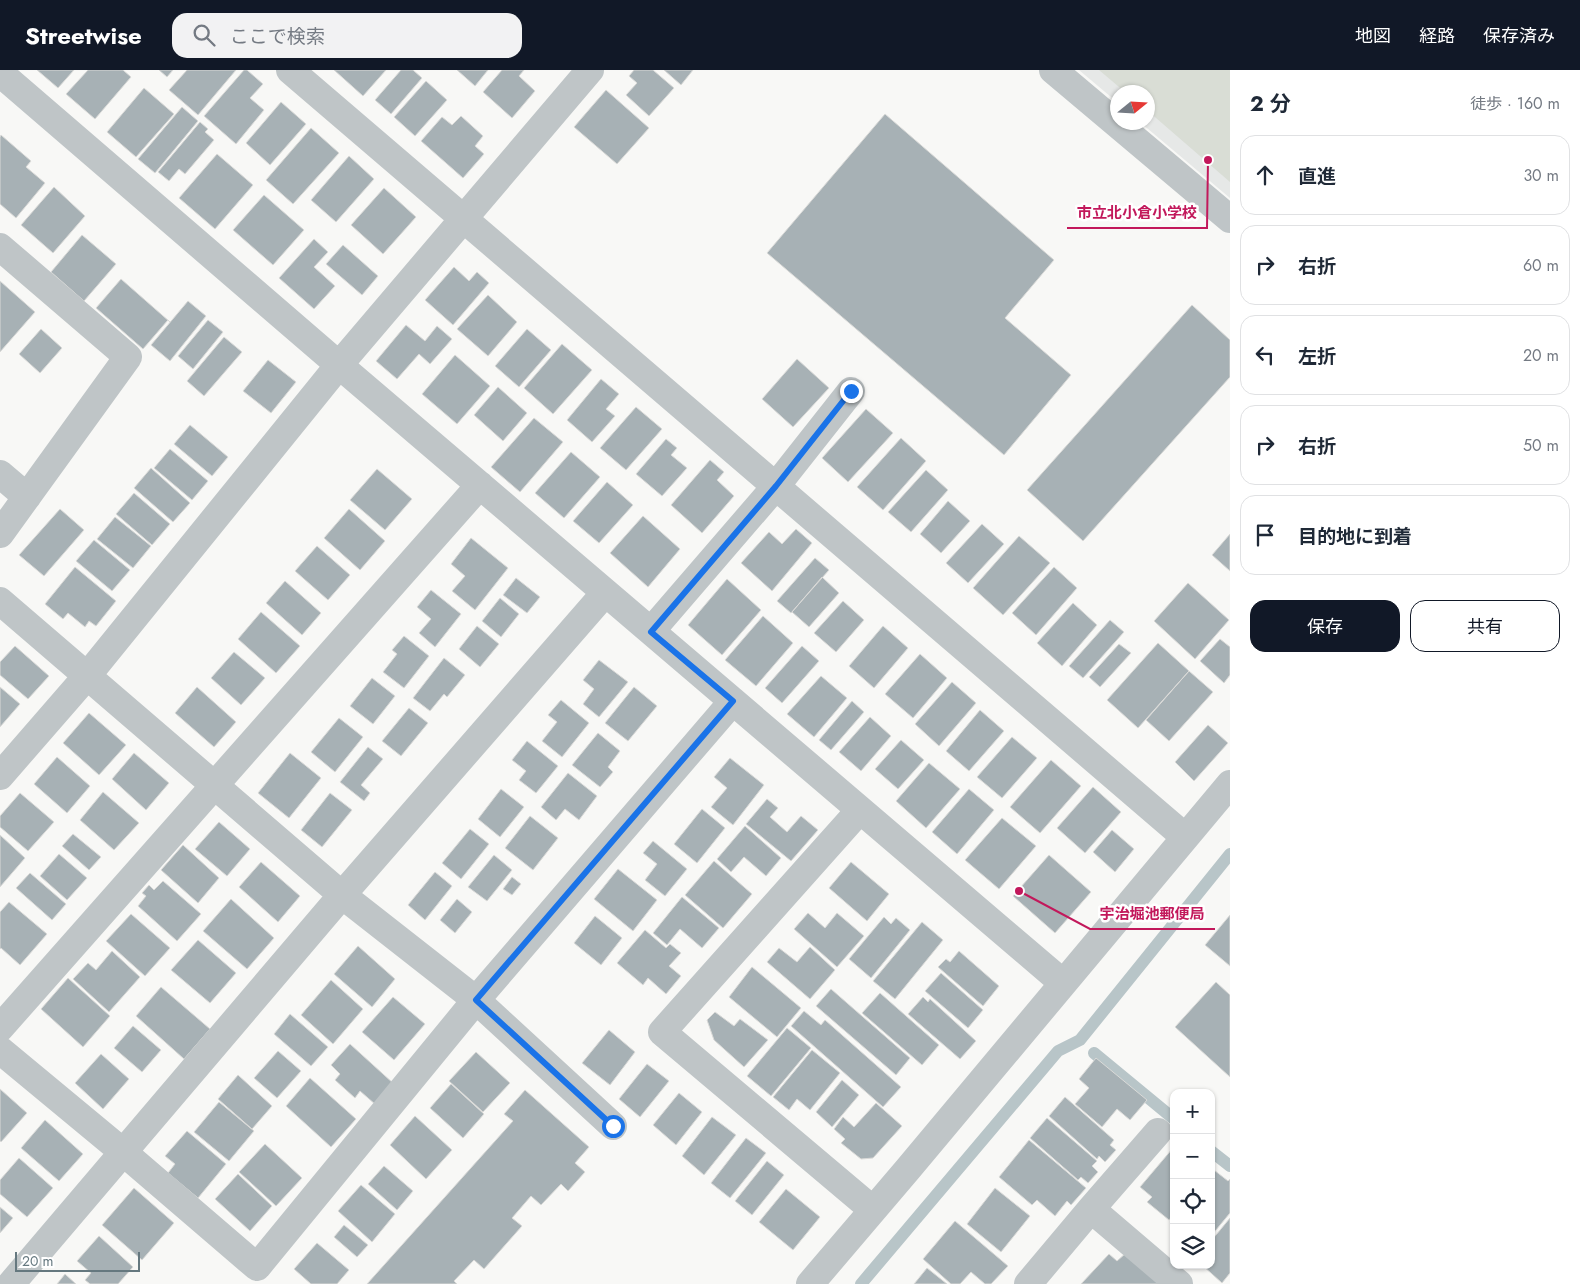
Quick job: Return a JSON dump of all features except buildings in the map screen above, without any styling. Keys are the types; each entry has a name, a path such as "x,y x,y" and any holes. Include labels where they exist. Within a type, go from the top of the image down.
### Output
{"street":[{"path":"290,70 1185,837"},
{"path":"1054,70 1230,219"},
{"path":"0,776 87,676 339,365 588,71"},
{"path":"0,73 1063,983"},
{"path":"0,247 128,358 0,534"},
{"path":"651,632 776,486 851,391"},
{"path":"0,474 27,497"},
{"path":"0,1028 480,485"},
{"path":"11,1284 342,895 605,592"},
{"path":"0,601 342,895 476,1000 613,1126"},
{"path":"0,1050 257,1267 476,1000 733,701"},
{"path":"810,1284 1230,784"},
{"path":"860,810 662,1032 873,1210"},
{"path":"1028,1284 1158,1132"},
{"path":"1091,1209 1179,1284"}],"shaded area":[{"path":"1079,70 1230,70 1230,198 1149,130 1155,130 1155,85 1110,85 1110,96"},
{"path":"1099,70 1230,70 1230,182 1155,117 1155,85 1117,85"}],"waterway":[{"path":"861,1284 1058,1051 1080,1040 1230,854"},
{"path":"1094,1053 1170,1116"},
{"path":"1215,1154 1230,1166"}],"place":[{"name":"市立北小倉小学校","path":"1208,160"},
{"name":"宇治堀池郵便局","path":"1019,891"}],"route":[{"path":"613,1126 476,1000 733,701 651,632 776,486 851,391"}]}
